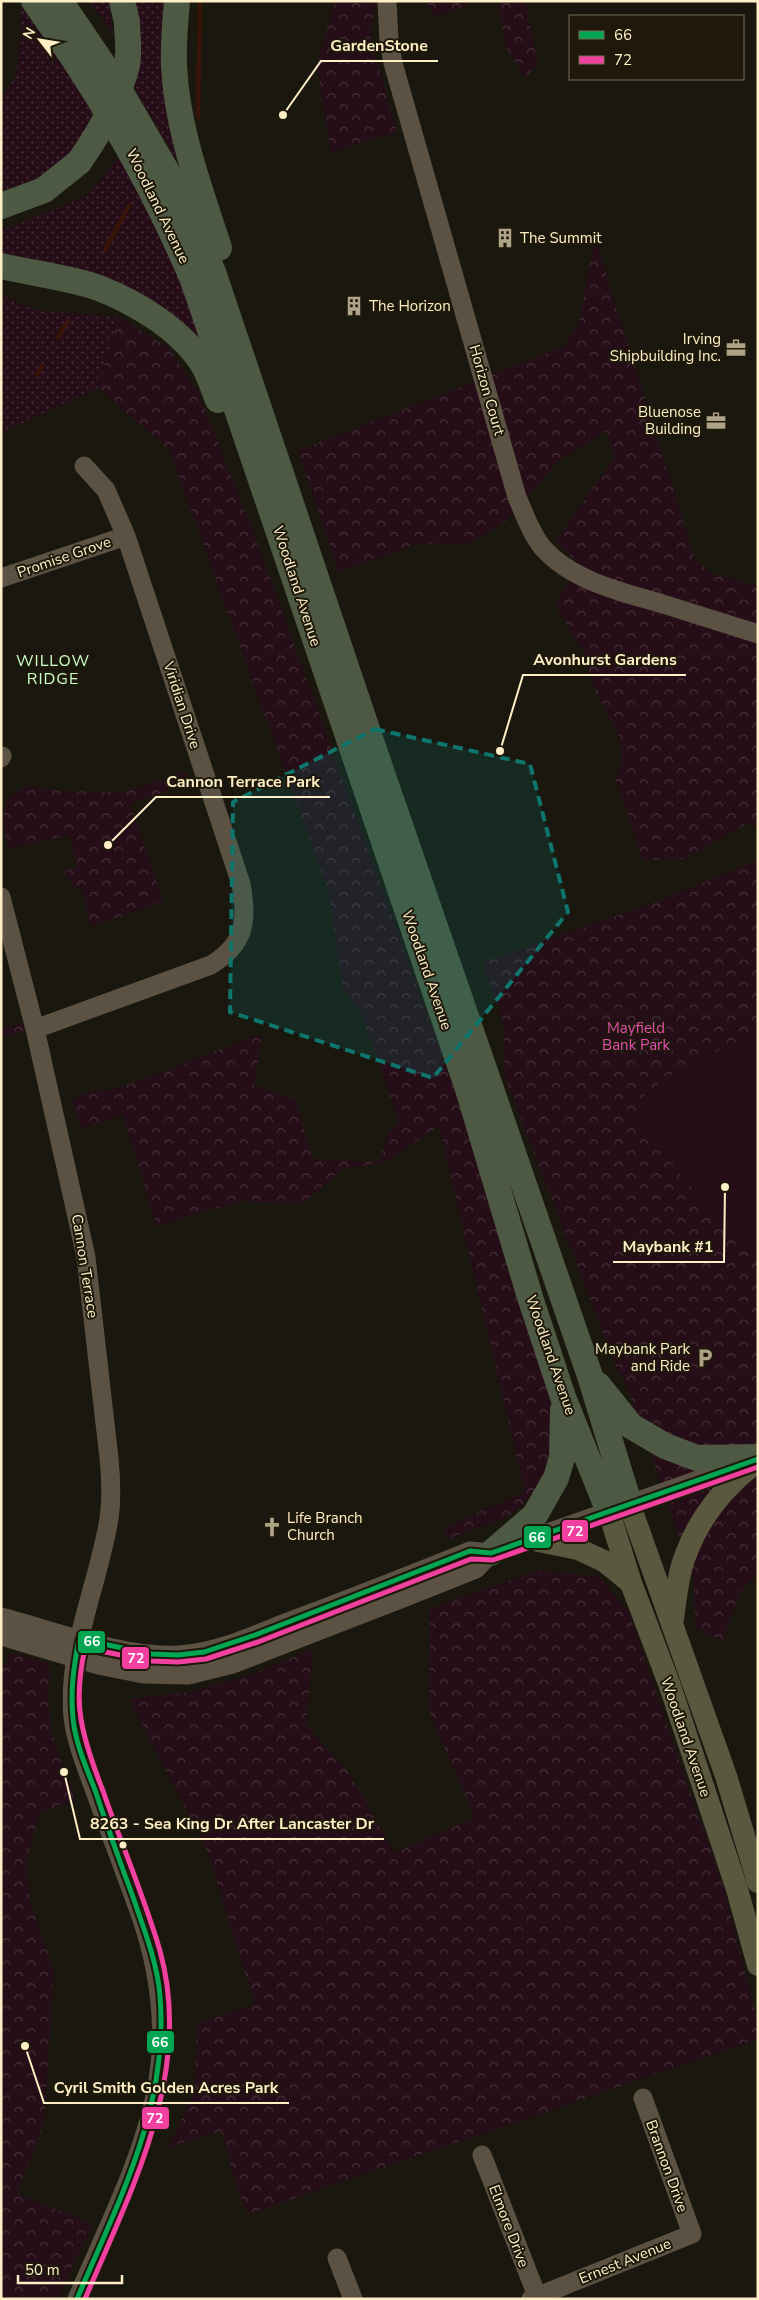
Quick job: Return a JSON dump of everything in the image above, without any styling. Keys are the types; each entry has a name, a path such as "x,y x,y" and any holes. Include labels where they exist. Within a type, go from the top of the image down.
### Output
{"highway":[{"name":"Woodland Avenue","path":"34,1 98,94 154,193 193,280 468,1089 530,1298 563,1397 619,1507"},
{"name":"Woodland Avenue","path":"60,1 112,79 173,182 213,272 377,760 590,1376 619,1507"},
{"path":"177,1 174,66 182,122 193,169 248,340 261,415"},
{"path":"1,206 44,190 78,162 99,134 115,100 127,65 125,12"},
{"path":"1,266 98,288 133,305 177,336 205,368 231,430 287,592 354,756"},
{"path":"590,1376 631,1426 665,1446 697,1458 758,1459"},
{"path":"491,1553 535,1515 556,1478 562,1458 563,1397"}],"main road":[{"path":"672,1626 686,1554 705,1516 721,1495 758,1459"},
{"name":"Woodland Avenue","path":"619,1507 631,1583 670,1686 696,1764 737,1889 758,1965"},
{"name":"Woodland Avenue","path":"619,1507 672,1626 726,1776 758,1882"},
{"path":"529,1540 578,1549 604,1562 631,1583"}],"street":[{"name":"Horizon Court","path":"387,1 389,41 411,128 517,496 530,525 543,547 559,562 580,575 620,591 758,634"},
{"name":"Viridian Drive","path":"35,1029 211,966 220,960 235,942 244,923 246,909 241,884 126,536 106,490 84,466"},
{"name":"Promise Grove","path":"1,578 126,536"},
{"name":"Cannon Terrace","path":"1,897 35,1029 86,1257 110,1458 111,1489 109,1519 72,1675 74,1719 83,1758 153,1954 160,1994 161,2040 158,2080 148,2122 136,2158 78,2299"},
{"path":"1,1617 79,1639 152,1654 178,1655 204,1652 255,1635 470,1551 491,1553 758,1459"},
{"path":"1,1636 75,1659 143,1674 188,1675 210,1671 476,1569 491,1553"},
{"name":"Brannon Drive","path":"643,2098 692,2234"},
{"name":"Elmore Drive","path":"482,2155 534,2298"},
{"name":"Ernest Avenue","path":"534,2298 692,2234"},
{"path":"337,2258 352,2299"}],"highlighted area":[{"path":"375,729 530,764 568,912 433,1078 230,1012 233,802"}],"green space":[{"path":"89,1 108,1 113,33"},
{"path":"128,1 173,1 180,166 131,82"},
{"path":"335,1 377,1 369,33 397,132 331,152 317,66"},
{"path":"472,1 465,6 436,16 429,8 428,2"},
{"path":"498,1 525,1 538,65 525,77 506,47"},
{"path":"22,8 98,112 90,130 67,157 35,180 12,190 1,192 1,100 17,72"},
{"path":"118,158 147,199 158,222 206,343 64,275 1,252 1,230 87,196"},
{"path":"595,239 695,559 713,574 758,586 758,827 747,824 683,859 643,860 620,789 614,779 623,762 619,736 595,690 583,651 555,605 579,565 556,541 614,458 606,431 558,461 507,520 471,543 416,544 338,572 298,451 565,346 579,322"},
{"path":"1,295 35,310 118,317 98,388 1,433"},
{"path":"118,317 169,348 200,397 260,550 467,1124 554,1414 551,1477 511,1515 449,1539 444,1528 525,1492 439,1126 384,1163 344,1168 302,1204 243,1201 183,1217 157,1227 123,1114 82,1128 72,1100 89,1092 117,1089 262,1034 254,1085 295,1099 313,1159 379,1162 387,1136 399,1121 361,1014 343,990 329,893 169,449 98,388"},
{"path":"186,772 190,783 130,804 163,901 91,927 82,889 72,885 64,871 77,868 69,835 8,849 5,836 4,810 9,798 26,786 57,791 126,792"},
{"name":"Mayfield Bank Park","path":"758,860 758,1573 739,1593 724,1636 725,1642 695,1628 694,1579 627,1386 617,1369 505,1077 503,1021 482,963 661,900"},
{"path":"24,1023 25,1030 1,1037 1,1028"},
{"path":"758,1031 758,1253 740,1243 644,1132 639,1110 640,1102 658,1084"},
{"path":"538,1570 599,1577 628,1611 726,1896 758,2024 758,2039 248,2214 240,2197 221,2131 168,2148 195,2090 197,2023 255,2005 207,1850 129,1699 196,1691 255,1673 313,1649 306,1725 349,1773 395,1853 475,1817 429,1712 430,1609"},
{"path":"10,1653 46,1662 50,1669 48,1697 51,1731 75,1800 39,1813 26,1863 30,1901 54,1970 44,2123 17,2194 93,2224 57,2299 1,2299 1,1673"}],"waterway":[{"path":"198,117 200,1"},
{"path":"105,250 129,206"},
{"path":"58,337 68,321"},
{"path":"37,375 42,366"}],"transit line":[{"name":"66","path":"77,2299 109,2226 138,2152 149,2115 157,2076 161,2037 160,1996 153,1958 81,1754 74,1727 72,1688 79,1639 152,1654 178,1655 204,1652 255,1635 470,1551 491,1553 758,1459"},
{"name":"72","path":"85,2299 138,2173 152,2130 163,2086 169,2042 168,1997 160,1951 87,1747 80,1710 79,1692 85,1648 151,1661 178,1662 206,1659 258,1642 471,1559 493,1560 758,1467"}],"place":[{"name":"GardenStone","path":"283,115"},
{"name":"The Summit","path":"505,238"},
{"name":"The Horizon","path":"354,306"},
{"name":"Irving Shipbuilding Inc.","path":"736,348"},
{"name":"Bluenose Building","path":"716,421"},
{"name":"Avonhurst Gardens","path":"500,751"},
{"name":"Cannon Terrace Park","path":"108,845"},
{"name":"Maybank #1","path":"725,1187"},
{"name":"Maybank Park and Ride","path":"705,1358"},
{"name":"Life Branch Church","path":"272,1527"},
{"name":"8263 - Sea King Dr After Lancaster Dr","path":"64,1772"},
{"name":"Cyril Smith Golden Acres Park","path":"25,2046"}],"district":[{"name":"WILLOW RIDGE","path":"53,669"}]}
